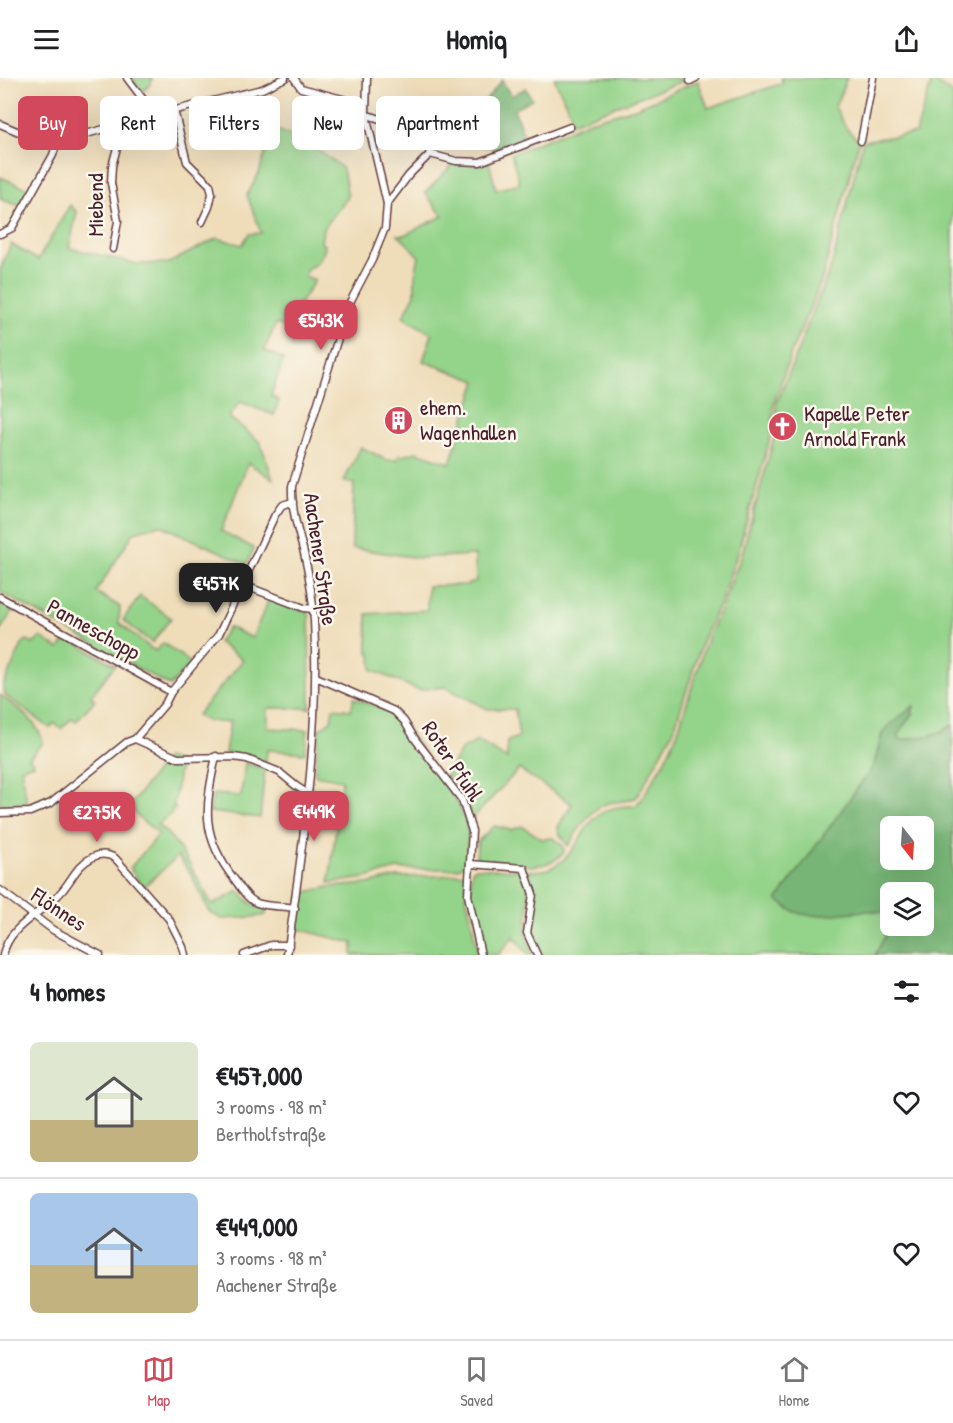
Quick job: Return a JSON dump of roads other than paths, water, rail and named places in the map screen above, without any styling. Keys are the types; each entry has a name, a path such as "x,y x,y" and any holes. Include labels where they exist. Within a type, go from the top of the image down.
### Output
{"street":[{"path":"127,78 141,96"},
{"path":"177,109 262,89 285,78"},
{"path":"294,78 301,88 365,105"},
{"name":"Aachener Straße","path":"287,955 295,908 312,752 316,677 313,609 292,502 292,486 348,306 385,228 387,204 366,115 367,78"},
{"path":"861,141 873,78"},
{"path":"366,115 395,125 422,139 427,144 430,154"},
{"path":"177,121 188,162 210,185 212,194 202,222"},
{"path":"0,124 18,132"},
{"path":"430,154 456,161 480,162 570,127"},
{"path":"0,234 12,228 54,150"},
{"name":"Miebend","path":"113,249 118,221 111,183 116,150"},
{"path":"387,204 430,154"},
{"path":"0,813 30,812 51,803 127,742 135,739 219,634 278,509 292,502"},
{"path":"243,585 304,608 313,609"},
{"name":"Panneschopp","path":"0,597 171,692"},
{"name":"Roter Pfuhl","path":"316,677 394,711 405,721 415,739 462,800 472,831 468,895 481,955"},
{"path":"135,739 178,758 216,756 247,759 272,768 307,793"},
{"path":"216,756 206,814 211,841 227,871 249,898 258,903 295,908"},
{"path":"3,955 5,946 19,928 62,892 79,866 95,855 108,854 115,858 169,919 185,955"},
{"path":"470,864 524,868 533,894 527,933 537,955"},
{"name":"Flönnes","path":"0,890 53,930 100,955"},
{"path":"244,955 271,945 289,945"}],"place":[{"name":"ehem. Wagenhallen","path":"399,420"},
{"name":"Kapelle Peter Arnold Frank","path":"783,426"}]}
